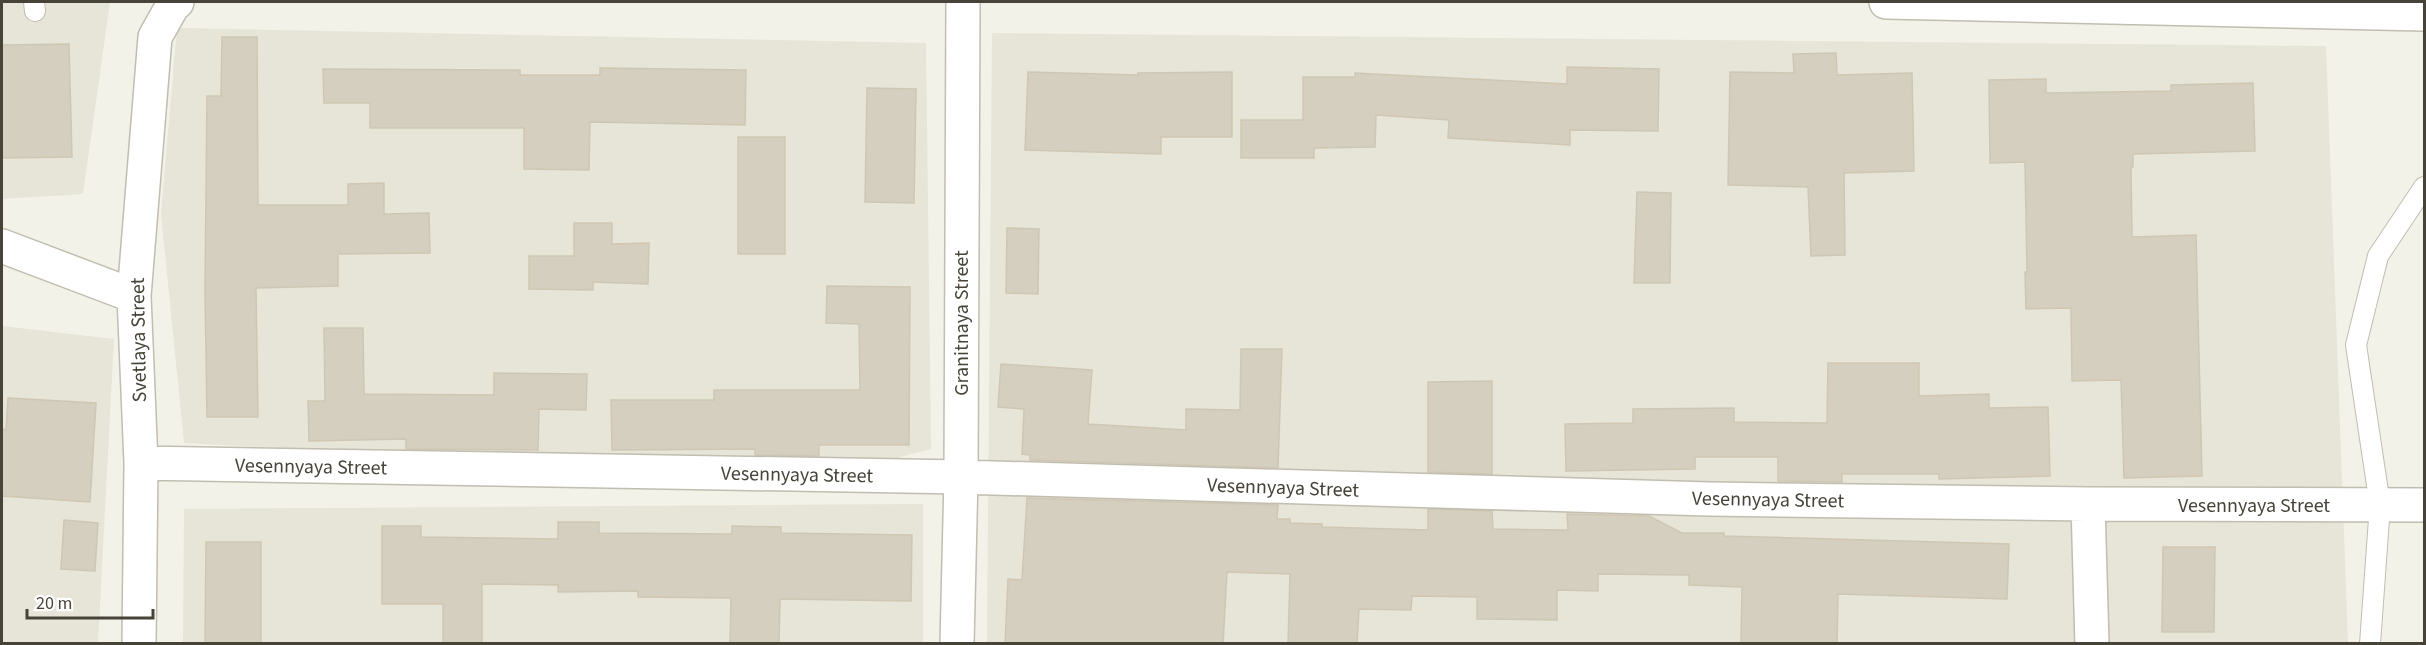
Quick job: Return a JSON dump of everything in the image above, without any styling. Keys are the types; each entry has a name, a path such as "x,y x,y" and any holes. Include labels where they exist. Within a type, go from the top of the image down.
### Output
{"street":[{"name":"Svetlaya Street","path":"139,644 141,463 134,296 155,37 173,4 177,2"},
{"name":"Granitnaya Street","path":"957,644 961,477 963,2"},
{"path":"1886,2 2424,14"},
{"path":"2,246 134,296"},
{"name":"Vesennyaya Street","path":"141,463 961,477 1709,499 2088,504 2424,505"},
{"path":"2088,504 2092,644"}],"lane":[{"path":"2370,644 2379,505 2356,345 2378,256 2424,187"}],"shaded area":[{"path":"2,2 110,2 83,194 2,199"},
{"path":"177,28 926,43 931,449 889,460 558,462 184,443 161,214"},
{"path":"992,33 2326,46 2348,643 987,644"},
{"path":"2,326 114,339 98,643 2,644"},
{"path":"923,504 923,643 183,644 184,509"}],"building":[{"path":"222,37 257,37 258,205 348,205 348,184 384,183 384,214 429,213 430,253 338,254 338,286 256,288 258,417 207,417 205,290 207,96 221,96"},
{"path":"69,44 72,157 2,158 2,45"},
{"path":"1836,53 1837,75 1912,73 1914,171 1844,173 1845,255 1811,256 1808,187 1728,185 1730,72 1794,73 1793,54"},
{"path":"1567,67 1659,69 1658,131 1570,130 1570,145 1448,138 1449,120 1376,115 1375,147 1314,148 1314,158 1241,158 1241,120 1303,120 1303,77 1355,77 1355,73 1567,84"},
{"path":"600,68 746,70 745,125 590,122 589,170 524,169 524,128 370,128 370,103 324,103 323,69 520,70 520,75 600,75"},
{"path":"1028,72 1138,75 1138,73 1232,72 1232,137 1161,137 1161,154 1025,150"},
{"path":"2046,79 2046,93 2171,91 2171,85 2253,83 2255,151 2133,154 2133,167 2131,167 2132,237 2196,235 2202,476 2124,478 2121,380 2072,381 2071,308 2026,309 2025,162 1990,163 1989,80"},
{"path":"867,88 916,89 914,203 865,202"},
{"path":"738,137 785,137 785,254 738,254"},
{"path":"1637,192 1671,193 1670,283 1634,283"},
{"path":"574,223 612,223 612,244 649,243 648,284 593,282 593,290 529,289 529,256 574,256"},
{"path":"1007,228 1039,229 1038,294 1006,293"},
{"path":"827,286 910,287 909,445 819,445 819,456 755,455 755,449 612,450 611,400 714,400 714,390 860,390 859,324 826,323"},
{"path":"324,328 363,328 364,394 494,395 494,373 587,374 586,410 539,409 538,450 406,449 406,439 309,441 308,401 325,401"},
{"path":"1241,349 1282,349 1278,468 1030,460 1030,455 1022,454 1024,409 998,407 1001,364 1092,370 1088,424 1186,430 1186,409 1240,410"},
{"path":"1828,363 1919,363 1919,396 1989,394 1989,408 2048,407 2050,476 1939,479 1939,474 1842,474 1842,482 1778,481 1778,457 1695,457 1695,469 1566,471 1565,424 1633,423 1633,409 1734,408 1734,422 1827,423"},
{"path":"1492,381 1492,474 1428,472 1428,382"},
{"path":"8,398 96,403 90,502 2,496 2,429 6,430"},
{"path":"1027,498 1278,505 1277,519 1290,519 1290,523 1322,524 1322,527 1428,530 1428,509 1492,511 1493,529 1568,530 1567,514 1649,516 1682,533 2009,544 2007,599 1838,594 1837,644 1741,644 1742,587 1689,585 1689,575 1598,574 1598,591 1557,590 1557,620 1477,619 1477,597 1412,596 1411,610 1359,609 1357,644 1288,644 1290,574 1227,572 1223,644 1005,644 1008,579 1022,580"},
{"path":"64,520 98,523 95,571 61,569"},
{"path":"558,522 599,522 599,533 732,534 732,526 781,527 781,533 912,535 911,601 780,599 779,644 730,644 731,598 638,597 638,591 558,592 558,585 482,584 482,644 443,644 443,604 382,604 382,526 421,526 421,537 558,539"},
{"path":"206,542 261,542 261,644 205,644"},
{"path":"2163,547 2215,547 2214,632 2162,632"}]}
